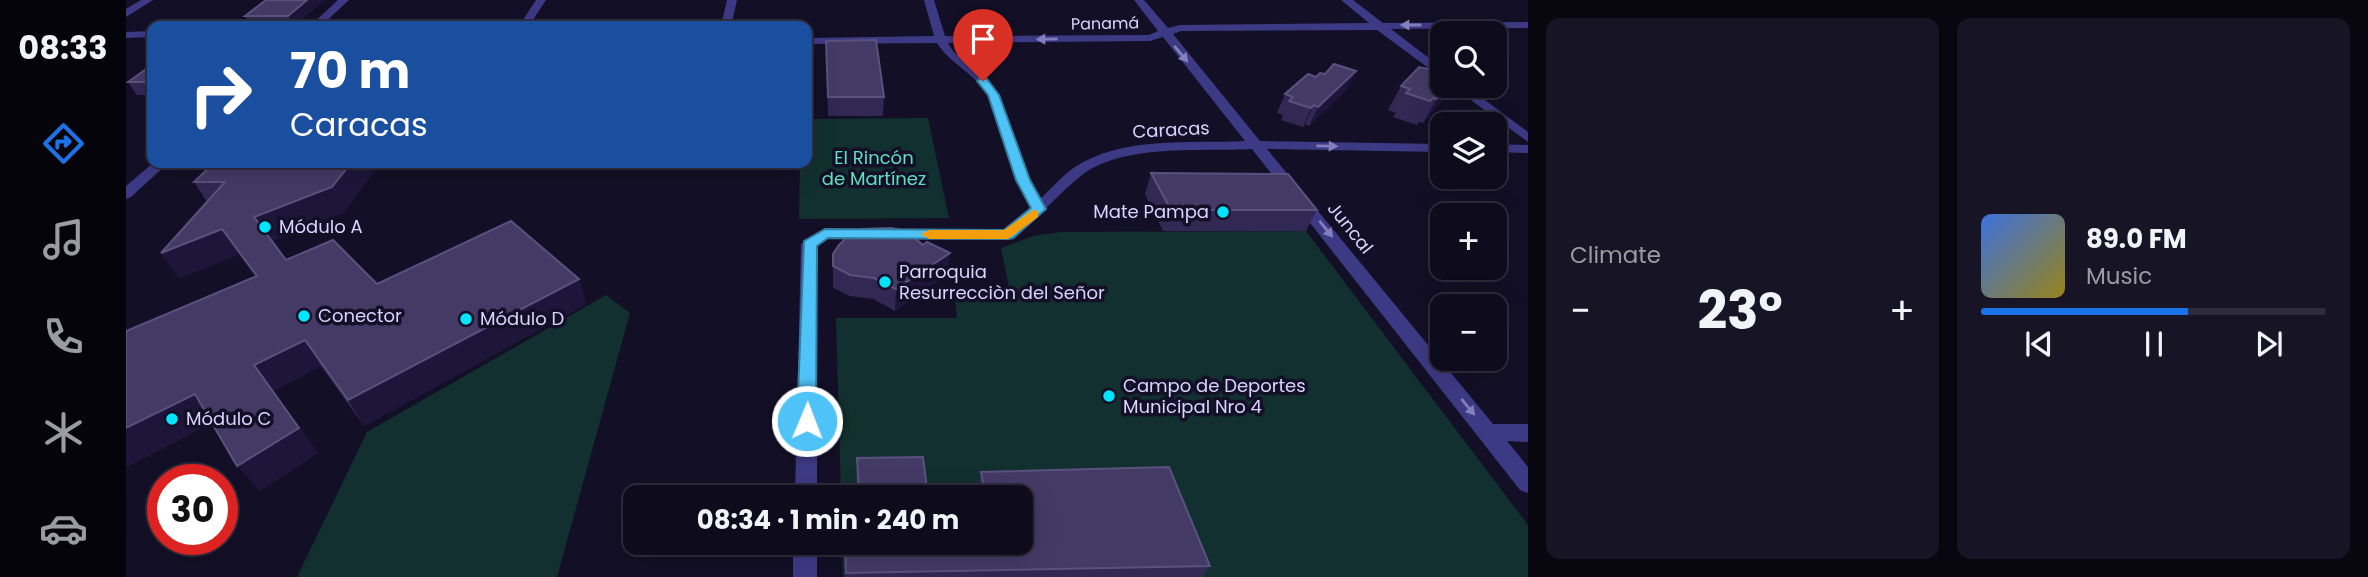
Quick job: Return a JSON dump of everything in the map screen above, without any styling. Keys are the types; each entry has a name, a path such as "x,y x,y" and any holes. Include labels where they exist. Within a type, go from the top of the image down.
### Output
{"street":[{"path":"126,14 148,0"},
{"path":"321,21 344,0"},
{"path":"527,21 541,0"},
{"path":"727,21 732,0"},
{"path":"929,0 941,41 949,54 983,81 993,95 1023,180 1039,209"},
{"name":"Juncal","path":"1139,0 1259,145 1528,483"},
{"path":"1346,0 1430,65"},
{"name":"Panamá","path":"812,41 1150,38 1180,28 1528,25"},
{"path":"126,35 147,34"},
{"path":"1474,98 1528,138"},
{"name":"Caracas","path":"806,485 809,244 825,234 1008,235 1077,172 1114,153 1135,150 1259,145 1430,148"},
{"path":"1507,148 1528,149"},
{"path":"126,194 155,168"},
{"path":"1489,432 1528,433"},
{"path":"805,555 805,577"}],"green space":[{"name":"El Rincón de Martínez","path":"928,118 949,218 799,219 800,168 812,168 812,119"},
{"name":"Campo de Deportes Municipal Nro 4","path":"1306,231 1528,525 1528,577 843,577 842,555 1033,555 1033,485 841,485 836,318 957,318 954,289 1009,287 1001,248 1033,236 1061,232"},
{"path":"606,295 630,313 557,577 297,577 367,432"}],"building":[{"path":"266,0 307,0 288,16 245,16"},
{"path":"876,40 884,97 828,97 826,41"},
{"path":"1334,64 1356,71 1318,107 1314,105 1311,108 1289,101 1293,97 1285,94 1308,74 1316,77 1320,73 1325,74"},
{"path":"1430,66 1430,98 1433,98 1430,101 1406,93 1410,89 1401,86 1419,67 1428,69"},
{"path":"147,69 147,82 128,82"},
{"path":"209,168 347,168 332,187 254,217 286,260 333,240 377,284 511,221 579,279 348,400 305,340 254,365 299,428 238,465 195,394 126,428 126,331 257,276 222,229 161,253 225,182 194,182"},
{"path":"1151,173 1288,174 1317,210 1171,210"},
{"path":"891,228 906,231 923,245 927,242 950,253 896,289 874,278 850,275 833,266 833,254 850,234 862,229"},
{"path":"923,457 926,485 859,485 857,458"},
{"path":"1169,467 1210,566 846,573 845,555 1033,555 1033,485 984,485 981,472"}],"slow traffic":[{"path":"929,234 1008,235 1033,214"}],"place":[{"name":"Mate Pampa","path":"1223,212"},
{"name":"Módulo A","path":"265,227"},
{"name":"Parroquia Resurrecciòn del Señor","path":"885,282"},
{"name":"Conector","path":"304,316"},
{"name":"Módulo D","path":"466,319"},
{"name":"Campo de Deportes Municipal Nro 4","path":"1109,396"},
{"name":"Módulo C","path":"172,419"}],"route":[{"path":"807,421 809,244 825,234 1008,235 1039,209 1023,180 993,95 983,81"}]}
